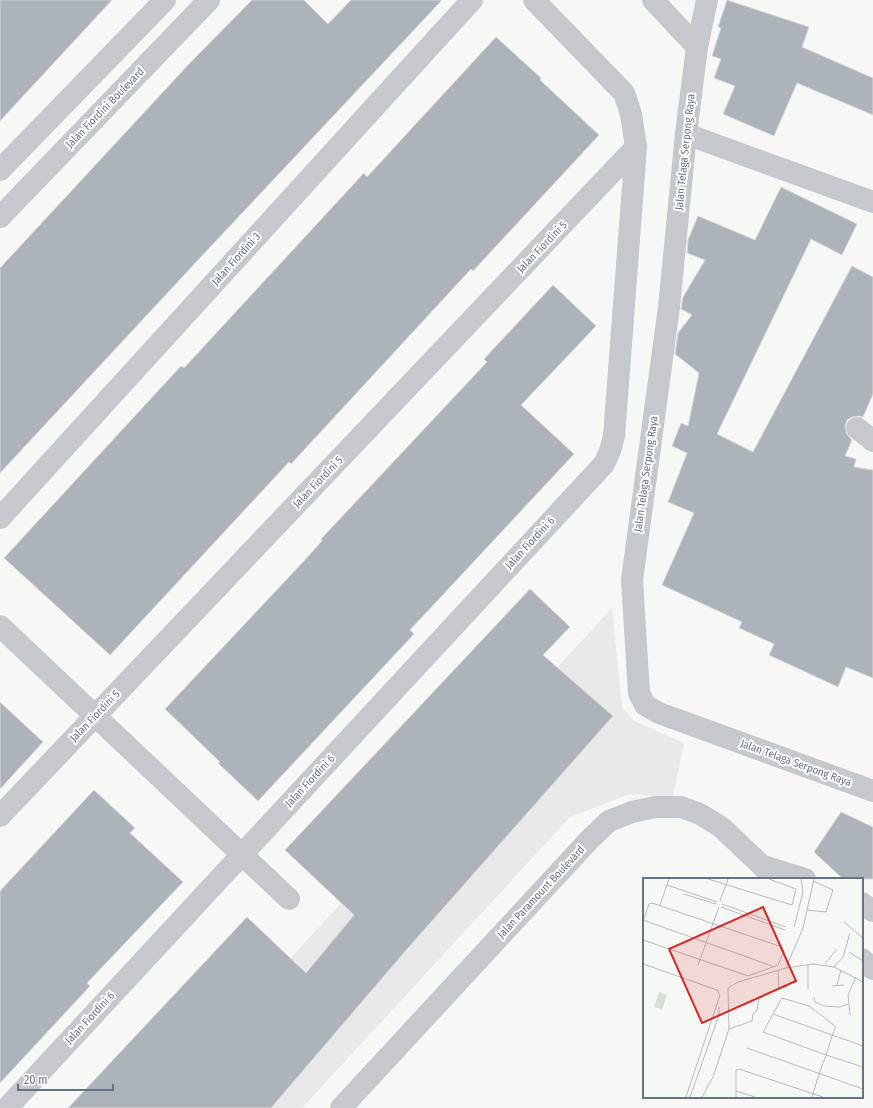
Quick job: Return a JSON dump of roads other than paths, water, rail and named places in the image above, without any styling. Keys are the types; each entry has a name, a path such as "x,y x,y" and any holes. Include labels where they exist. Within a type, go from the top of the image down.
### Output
{"street":[{"path":"0,170 165,0"},
{"name":"Jalan Fiordini Boulevard","path":"0,217 209,0"},
{"name":"Jalan Fiordini 3","path":"0,518 472,0"},
{"name":"Jalan Fiordini 6","path":"7,1108 604,464 610,451 614,436 636,147 631,114 624,93 534,0"},
{"path":"653,0 697,47"},
{"name":"Jalan Telaga Serpong Raya","path":"707,0 697,47 686,134 669,307 632,580 639,693 645,705 659,713 873,790"},
{"path":"686,134 873,202"},
{"name":"Jalan Fiordini 5","path":"0,816 636,147"},
{"path":"0,626 289,899"},
{"name":"Jalan Paramount Boulevard","path":"341,1108 579,850 609,821 632,812 655,807 681,808 700,814 721,827 769,872"},
{"path":"769,872 799,878"},
{"path":"863,904 873,911"},
{"path":"863,960 873,969"}]}
